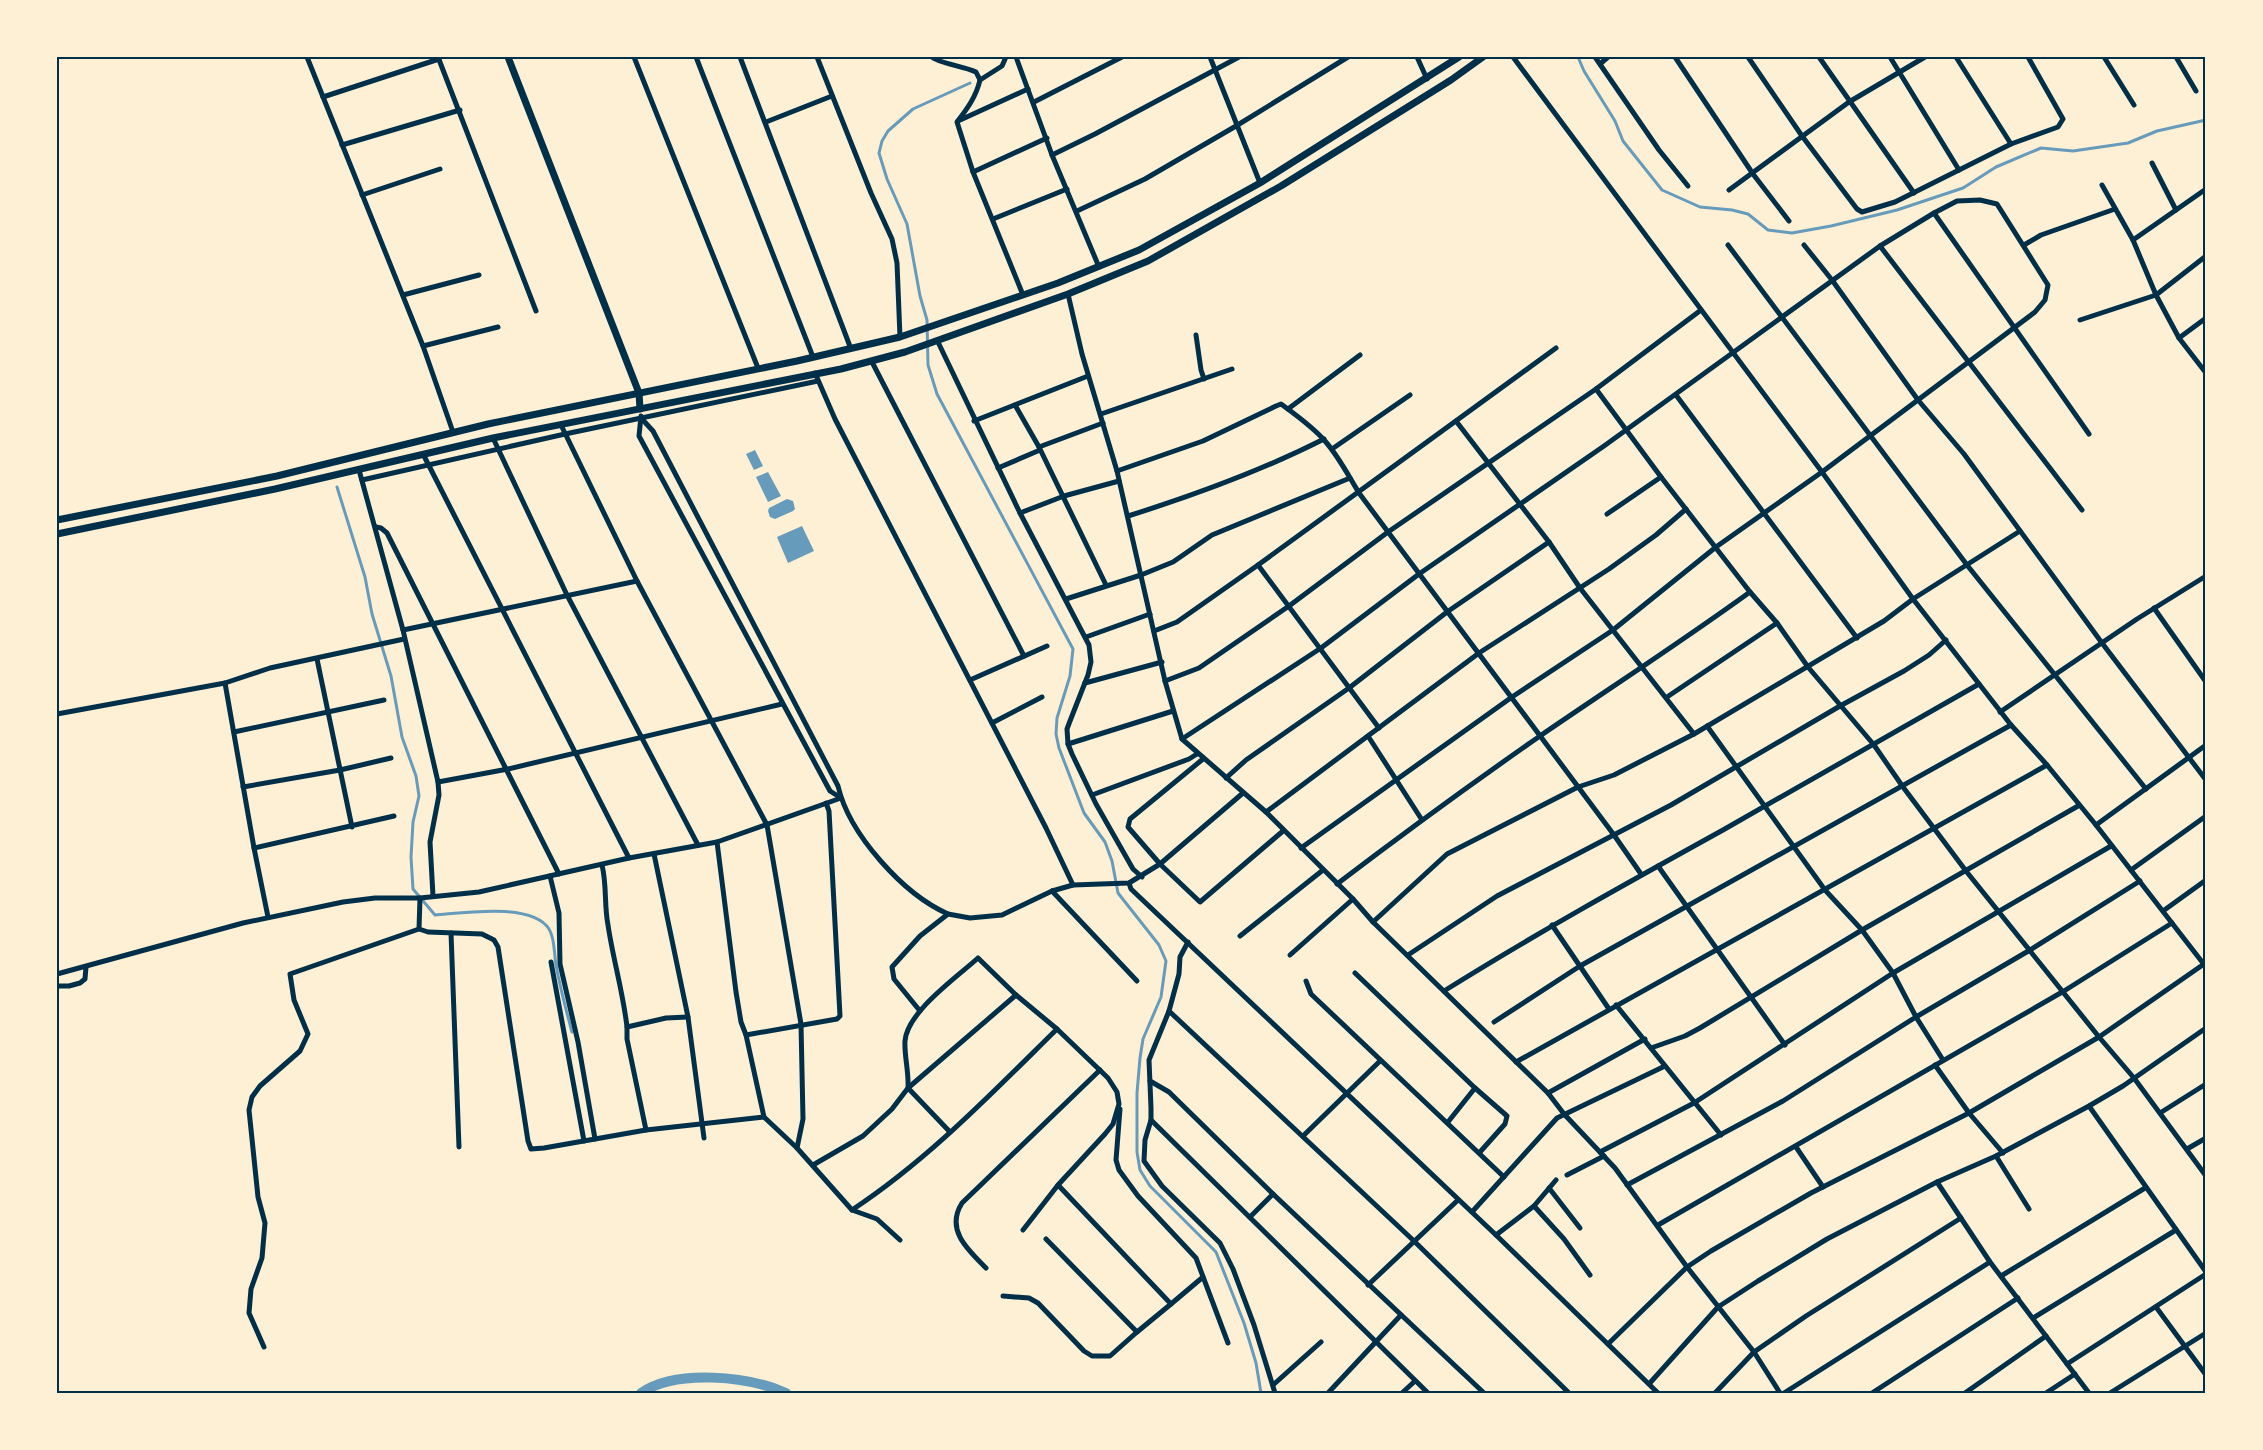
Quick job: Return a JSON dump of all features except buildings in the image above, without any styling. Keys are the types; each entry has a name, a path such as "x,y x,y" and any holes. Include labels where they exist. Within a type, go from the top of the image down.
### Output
{"street":[{"path":"307,57 423,346 453,432"},
{"path":"508,57 639,393 641,418 639,436 830,791 841,798"},
{"path":"634,57 758,368"},
{"path":"696,57 813,357"},
{"path":"740,57 851,349"},
{"path":"817,57 871,193 892,239 897,263 903,336"},
{"path":"932,57 941,63 951,63 976,72 980,80 969,108 957,122"},
{"path":"980,80 1002,66 1006,57"},
{"path":"1016,57 1099,267"},
{"path":"1034,102 1122,57"},
{"path":"1210,57 1260,183"},
{"path":"1053,155 1239,57"},
{"path":"1077,211 1145,179 1348,57"},
{"path":"1417,57 1427,79"},
{"path":"57,520 277,476 453,432 851,349 903,336 1023,295 1139,250 1260,183 1459,57"},
{"path":"362,480 816,377 904,352 1068,294 1148,261 1213,226 1365,134 1483,57"},
{"path":"1513,57 1822,472 1913,599 2000,712 2096,825 2204,962 2098,1037 1969,1113 1824,1187 1721,1245 1687,1267 1608,1344"},
{"path":"1595,57 1659,150 1688,186"},
{"path":"1600,64 1608,57"},
{"path":"1675,57 1753,174 1789,221"},
{"path":"1748,57 1802,136 1860,211 1864,212 1914,193 2011,144 2058,127 2063,119 2028,57"},
{"path":"1819,57 1914,193"},
{"path":"1890,57 1959,170"},
{"path":"1729,190 1849,102 1925,57"},
{"path":"1956,57 2011,144"},
{"path":"2104,57 2134,105"},
{"path":"2176,57 2196,91"},
{"path":"323,98 438,58 536,311"},
{"path":"957,122 1028,89"},
{"path":"766,122 832,96"},
{"path":"342,145 459,110"},
{"path":"957,122 973,172 1023,295"},
{"path":"973,172 1047,138"},
{"path":"2152,164 2176,210"},
{"path":"362,195 440,169"},
{"path":"2102,185 2133,240 2156,295 2179,338 2206,373"},
{"path":"993,219 1067,189"},
{"path":"2133,240 2206,189"},
{"path":"1182,739 1321,648 1419,574 1676,395 1880,246 1957,201 1980,200 1997,204 2048,285 2048,293 2035,312 1871,436 1716,547 1613,630 1512,697 1300,848"},
{"path":"2024,245 2041,235 2115,209"},
{"path":"1934,213 2090,434"},
{"path":"1804,244 1918,400 1964,454 2102,643 2206,780"},
{"path":"1728,245 1966,565 2146,789"},
{"path":"1880,246 2082,510"},
{"path":"2080,320 2156,295 2206,256"},
{"path":"403,295 479,275"},
{"path":"1068,294 1088,376 1117,471 1165,681 1182,739 1266,812 1373,922 1548,1094 1627,1185 1687,1267 1754,1352 1782,1393 1990,1262"},
{"path":"1165,681 1199,668 1289,606 1388,532 1596,389 1701,310"},
{"path":"2179,338 2206,318"},
{"path":"423,346 498,327"},
{"path":"1196,335 1204,379"},
{"path":"934,341 1020,513 1086,637 1091,662 1067,729 1068,744 1092,795 1133,869 1142,877"},
{"path":"1154,631 1177,622 1258,565 1556,348"},
{"path":"1288,409 1360,355"},
{"path":"872,362 1024,656"},
{"path":"1101,414 1232,369"},
{"path":"974,421 1088,376"},
{"path":"57,534 359,470 493,438 816,377"},
{"path":"816,377 835,419 1046,828 1073,885"},
{"path":"1596,389 1661,477 1750,592 1777,623 1808,667 1874,745 1966,871 2098,1037 2134,1078 2206,1176"},
{"path":"1332,449 1410,395"},
{"path":"1676,395 1857,638"},
{"path":"1117,471 1203,441 1281,404 1288,409 1324,439 1332,449 1359,493 1641,874"},
{"path":"1015,405 1040,448 1106,585"},
{"path":"641,418 652,431 838,786 841,798 856,826 876,855 913,892 933,908 948,914 970,918 1002,915 1052,891 1073,885 1129,883 1160,864 1243,793"},
{"path":"1456,421 1549,542 1580,588 1667,697 1694,735"},
{"path":"998,468 1040,448 1103,423"},
{"path":"561,425 637,581 767,825 801,1024 804,1119 797,1148"},
{"path":"493,438 567,595 699,845"},
{"path":"1128,516 1192,496 1324,439"},
{"path":"423,454 629,858"},
{"path":"359,470 403,630 438,782 439,795 430,842 433,896"},
{"path":"1607,514 1661,477"},
{"path":"1066,599 1141,575 1173,562 1212,535 1350,478"},
{"path":"1020,513 1064,496 1119,481"},
{"path":"1266,812 1479,653 1580,588 1656,535 1686,509"},
{"path":"376,527 387,534 435,625 559,874"},
{"path":"1373,922 1447,854 1578,787 1614,775 1694,735 1857,638 1913,599 2020,531"},
{"path":"1226,778 1246,760 1349,688 1447,612 1549,542"},
{"path":"1258,565 1379,728"},
{"path":"2000,712 2154,608 2206,576"},
{"path":"403,630 637,581"},
{"path":"1337,884 1540,736 1643,668 1750,592"},
{"path":"2154,608 2206,682"},
{"path":"1086,637 1150,614"},
{"path":"1667,697 1777,623"},
{"path":"57,714 225,683 270,668 404,639"},
{"path":"1408,955 1497,896 1671,805 1904,671 1929,655 1946,640"},
{"path":"970,680 1047,646"},
{"path":"317,659 352,826"},
{"path":"1085,683 1162,662"},
{"path":"225,683 268,917"},
{"path":"1444,991 1552,925 1979,684"},
{"path":"992,723 1042,698"},
{"path":"234,732 384,700"},
{"path":"438,782 508,769 783,704"},
{"path":"1068,744 1173,711"},
{"path":"1494,1022 1580,966 2011,725"},
{"path":"1707,726 1825,890 1862,930 1893,973 1916,1017 1943,1060"},
{"path":"1368,736 1422,820"},
{"path":"2096,825 2206,744"},
{"path":"1092,795 1197,754"},
{"path":"243,787 340,770 391,758"},
{"path":"1203,759 1128,823 1132,833 1160,864 1200,902 1283,831"},
{"path":"1516,1062 2047,765"},
{"path":"57,974 268,917 364,899 420,898 479,892 629,858 717,842 841,798"},
{"path":"746,1035 837,1019 841,1013 829,811 826,803"},
{"path":"1652,1048 1685,1036 1862,930 2078,806"},
{"path":"254,848 394,816"},
{"path":"2131,870 2206,816"},
{"path":"717,842 741,1022 746,1035 764,1117 797,1148 852,1210 877,1219 900,1240"},
{"path":"1567,1175 1694,1102 1893,973 2111,846"},
{"path":"654,854 687,1017 704,1138"},
{"path":"602,865 606,881 604,898 608,926 627,1027 627,1039 646,1130"},
{"path":"1658,866 1785,1045"},
{"path":"1240,936 1323,870"},
{"path":"550,876 560,913 560,964 578,1042 595,1139"},
{"path":"2163,911 2206,880"},
{"path":"1627,1185 1783,1101 2140,881"},
{"path":"1129,883 1131,889 1472,1212 1658,1393"},
{"path":"1052,891 1137,981"},
{"path":"419,929 420,898"},
{"path":"1290,955 1353,899"},
{"path":"920,1011 894,980 892,967 920,936 948,914"},
{"path":"1658,1225 2064,992 2172,923"},
{"path":"1552,925 1609,1009"},
{"path":"264,1347 249,1313 251,1289 262,1258 265,1223 258,1197 249,1110 252,1097 300,1051 308,1034 294,1000 290,974 419,929 428,932 488,936 494,940 498,947 531,1149 646,1130 764,1117"},
{"path":"451,933 459,1147"},
{"path":"1188,942 1180,957 1179,974 1169,1011 1149,1060 1151,1120 1145,1140 1144,1161 1162,1186 1220,1243 1244,1297 1275,1393"},
{"path":"950,1132 909,1088 905,1041 907,1029 920,1011 978,958 1016,995 1057,1029 1113,1084 1119,1104 1116,1160 1119,1170 1138,1196 1192,1253 1200,1266 1228,1343"},
{"path":"550,962 584,1141"},
{"path":"57,986 80,983 85,979 86,967"},
{"path":"1355,973 1508,1118 1480,1152"},
{"path":"1306,981 1311,994 1504,1176"},
{"path":"813,1165 863,1136 892,1109 909,1088 1016,995"},
{"path":"1616,1005 1721,1135"},
{"path":"1169,1011 1414,1241 1569,1393"},
{"path":"627,1027 666,1018 687,1017"},
{"path":"1649,1384 1718,1307 1827,1239 1937,1182 2003,1153 2089,1106 2206,1028"},
{"path":"852,1210 902,1174 950,1132 1057,1029"},
{"path":"1548,1094 1645,1039"},
{"path":"1303,1136 1380,1061"},
{"path":"1935,1065 1969,1113 2003,1153"},
{"path":"1472,1212 1544,1131 1564,1114 1665,1066"},
{"path":"986,1268 960,1239 956,1228 957,1211 962,1203 1100,1070"},
{"path":"1150,1081 1169,1092 1368,1285 1484,1393"},
{"path":"2160,1113 2206,1084"},
{"path":"1448,1122 1475,1088"},
{"path":"1023,1230 1058,1185 1105,1134 1115,1119 1119,1104"},
{"path":"2067,1364 2206,1273 2089,1106"},
{"path":"1151,1120 1428,1393"},
{"path":"2187,1149 2206,1138"},
{"path":"1796,1147 1824,1187"},
{"path":"1996,1156 2029,1209"},
{"path":"1496,1235 1534,1206 1556,1180"},
{"path":"1937,1182 1990,1262 2089,1393"},
{"path":"1058,1185 1172,1304"},
{"path":"1549,1188 1580,1228"},
{"path":"2001,1276 2145,1188"},
{"path":"1250,1217 1273,1194"},
{"path":"1368,1285 1458,1200"},
{"path":"1534,1206 1564,1239 1590,1275"},
{"path":"1715,1393 1754,1352 1806,1316 1961,1218"},
{"path":"2032,1318 2176,1230"},
{"path":"1046,1239 1137,1332"},
{"path":"1002,1296 1029,1298 1038,1303 1084,1351 1102,1358 1110,1356 1203,1277"},
{"path":"1872,1393 2018,1298"},
{"path":"2156,1307 2206,1375"},
{"path":"1328,1393 1401,1315"},
{"path":"2110,1393 2206,1333"},
{"path":"1965,1393 2046,1336"},
{"path":"1273,1385 1321,1342"},
{"path":"2046,1393 2075,1374"},
{"path":"1402,1393 1415,1381"}],"water":[{"path":"755,450 763,466 754,470 746,454"},
{"path":"768,472 781,496 768,502 756,477"},
{"path":"787,499 793,501 795,509 775,519 770,517 769,508"},
{"path":"802,526 814,551 788,563 777,537"}],"waterway":[{"path":"1578,57 1584,71 1615,121 1623,141 1662,190 1700,207 1748,214 1768,230 1792,233 1897,210 1963,188 1996,167 2041,148 2073,151 2128,143 2157,131 2206,120"},
{"path":"970,83 913,109 888,131 879,153 887,179 907,224 920,296 927,320 928,365 937,394 1073,649 1070,676 1057,718 1056,734 1059,748 1084,813 1105,842 1112,861 1118,893 1159,945 1166,961 1161,997 1143,1039 1140,1058 1137,1093 1137,1152 1140,1170 1150,1186 1216,1252 1244,1323 1256,1363 1261,1393"},
{"path":"337,487 365,577 372,614 391,676 402,737 416,776 419,796 413,822 411,857 413,889 435,915 479,911 513,912 528,915 549,929 572,1032"},
{"path":"641,1393 656,1385 692,1378 752,1382 786,1393"}]}
